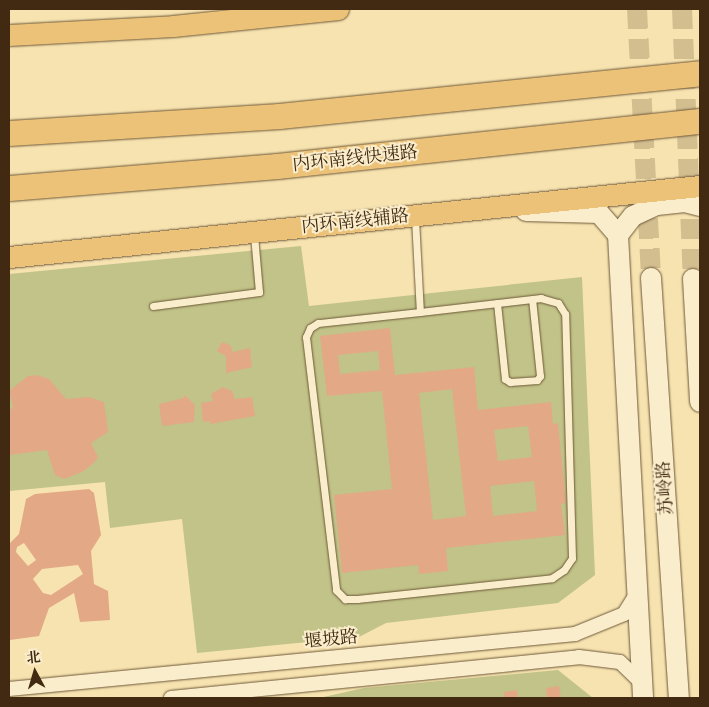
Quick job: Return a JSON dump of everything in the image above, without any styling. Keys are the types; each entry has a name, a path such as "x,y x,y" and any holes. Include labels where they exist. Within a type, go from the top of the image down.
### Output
{"highway":[{"path":"9,133 278,116 700,73"},
{"name":"内环南线快速路","path":"9,188 277,166 700,120"}],"main road":[{"path":"9,35 173,26 338,9"},
{"name":"内环南线辅路","path":"9,257 700,186"},
{"path":"618,235 633,216 657,205 685,202 700,206"},
{"path":"477,209 599,213 618,235 639,590 643,691"},
{"name":"苏岭路","path":"651,278 680,698"},
{"path":"693,278 700,402"}],"street":[{"name":"堰坡路","path":"10,690 576,634 624,614 639,590"},
{"path":"171,698 579,657 620,662 643,691"}],"lane":[{"path":"414,215 420,312"},
{"path":"153,306 259,292 254,232"},
{"path":"541,298 558,303 565,314 572,558 564,570 552,578 345,599 336,590 306,337 310,328 318,323 420,312 541,298"},
{"path":"497,303 505,379 510,382 537,380 540,376 532,299"}],"green space":[{"path":"301,246 309,306 582,277 595,575 558,603 386,623 359,637 197,653 182,519 110,528 105,482 9,491 9,274"},
{"path":"558,670 593,698 319,698 364,688"}],"building":[{"path":"390,328 395,375 474,367 478,410 551,402 553,424 558,423 566,503 561,504 565,535 446,548 448,571 419,574 418,565 342,573 334,495 392,489 382,391 327,396 320,336","holes":["378,351 380,370 340,374 338,355","452,389 466,516 433,520 419,393","528,426 532,457 498,461 494,430","534,481 537,511 493,516 490,486"]},
{"path":"222,342 230,345 233,352 250,348 252,367 226,373 226,356 217,351"},
{"path":"37,375 49,379 66,399 89,397 104,402 108,432 91,443 98,457 95,462 82,472 64,479 55,475 47,450 9,455 9,412 13,406 9,391 28,376"},
{"path":"223,387 232,391 235,399 252,397 255,416 210,424 210,421 203,422 201,403 213,401 211,394"},
{"path":"185,395 195,405 194,422 162,426 159,404 183,398"},
{"path":"89,489 94,493 101,535 91,551 94,584 108,591 110,620 80,622 74,593 49,608 39,636 10,640 9,544 19,534 26,499 35,494","holes":["24,543 36,560 28,566 16,552 17,547","78,565 83,574 51,595 43,593 33,579 42,569"]},
{"path":"559,686 561,698 547,698 546,688"},
{"path":"517,690 518,698 504,698 504,692"}],"tunnel":[{"path":"637,9 651,278"},
{"path":"682,9 693,279"}]}
